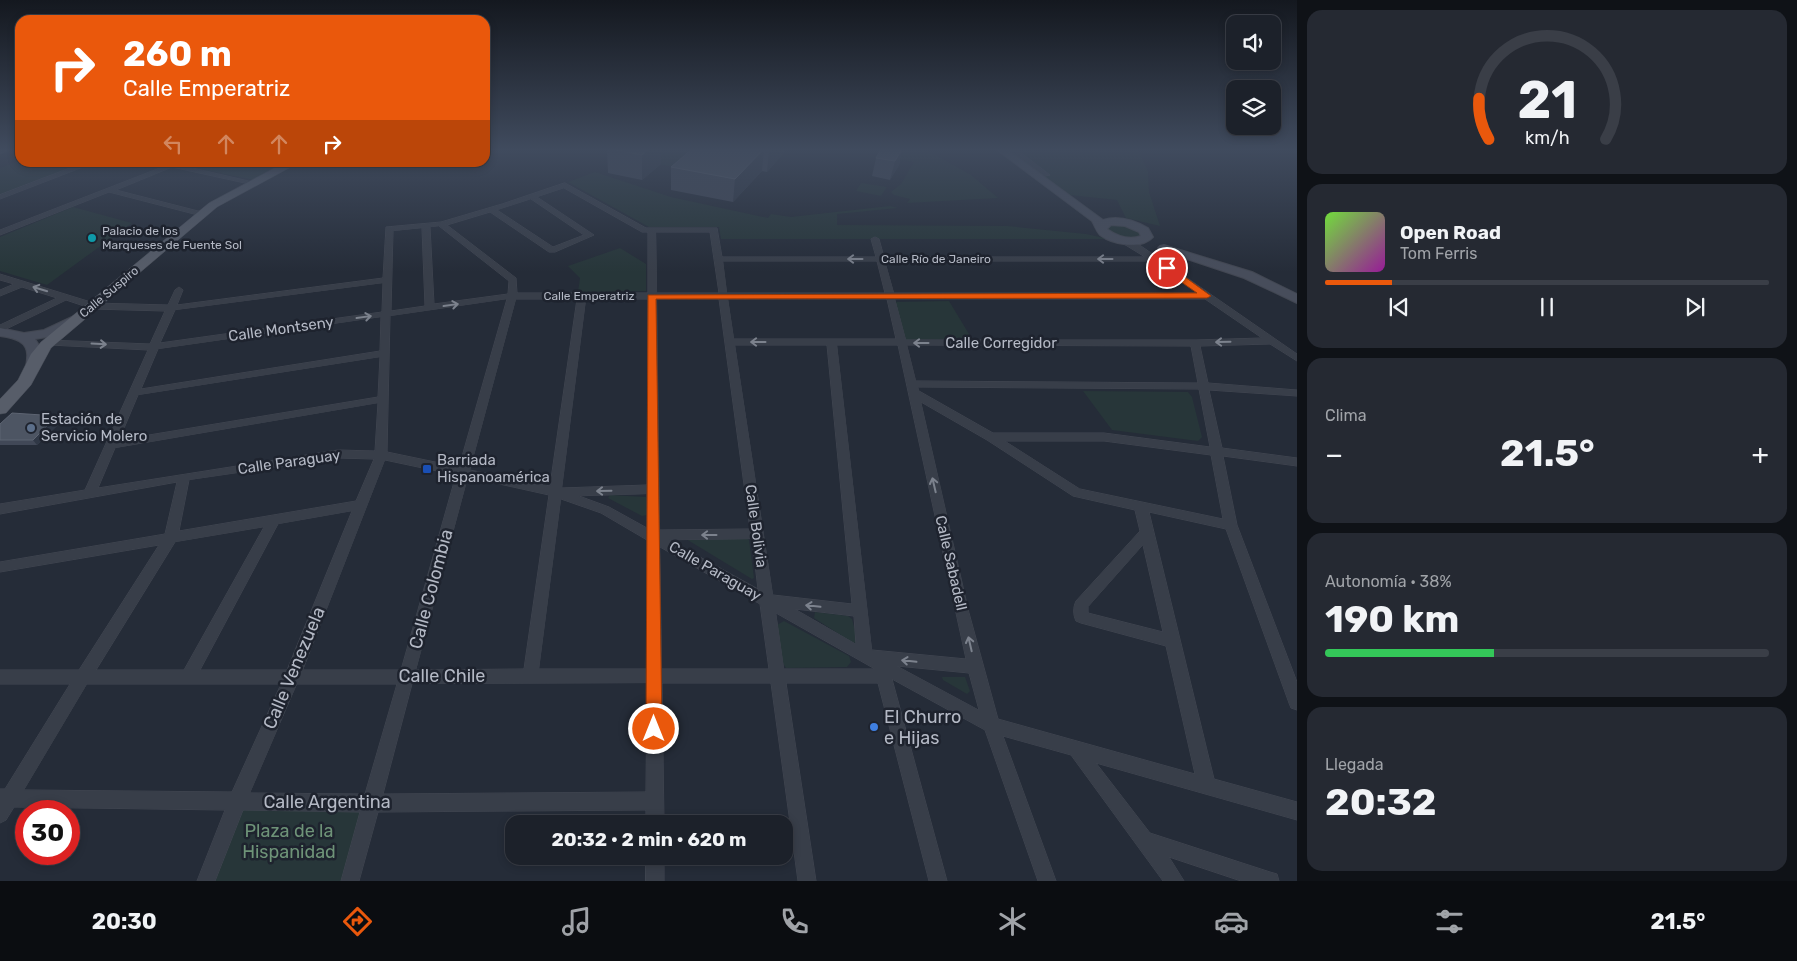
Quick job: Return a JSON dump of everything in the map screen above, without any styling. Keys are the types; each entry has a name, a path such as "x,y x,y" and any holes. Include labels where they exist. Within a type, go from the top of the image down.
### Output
{"main road":[{"name":"Calle Suspiro","path":"1,407 20,389 39,354 50,342 206,211 219,201 240,190"},
{"path":"1056,190 1100,223 1106,234 1122,239 1140,241 1248,275 1297,299"},
{"path":"1091,216 1101,220 1137,226 1146,232 1140,241"},
{"path":"1100,226 1103,223 1113,221"},
{"path":"29,342 78,318"},
{"path":"0,330 42,346 50,342"},
{"path":"29,342 35,356 33,368"}],"street":[{"path":"0,197 18,190"},
{"path":"108,190 198,212 206,211"},
{"path":"0,234 108,190"},
{"path":"430,308 426,226 441,224 504,206 549,190"},
{"path":"575,190 645,230 652,230 654,815"},
{"path":"490,209 552,250 590,235 530,196"},
{"path":"441,224 513,280 512,296"},
{"name":"Calle Venezuela","path":"206,881 237,802 292,677 381,455 388,229 426,226"},
{"name":"Calle Bolivia","path":"652,230 714,230 807,881"},
{"name":"Calle Sabadell","path":"875,239 901,343 975,667 991,725 1047,881"},
{"path":"1140,241 1154,259 1297,358"},
{"name":"Calle Río de Janeiro","path":"718,259 1154,259"},
{"path":"0,277 93,306 171,308 387,280"},
{"path":"0,293 21,284"},
{"path":"89,494 179,290"},
{"name":"Calle Emperatriz","path":"512,296 1207,296"},
{"name":"Calle Montseny","path":"50,342 154,347 512,296"},
{"name":"Calle Colombia","path":"350,881 512,296"},
{"path":"531,676 582,296"},
{"path":"0,330 12,322 66,297"},
{"name":"Calle Corregidor","path":"730,342 1195,343 1272,340"},
{"path":"832,342 865,656"},
{"path":"1195,343 1215,452 1231,525 1297,703"},
{"path":"133,393 384,353"},
{"path":"911,388 1203,386 1297,393"},
{"path":"911,388 1077,493 1231,525"},
{"path":"110,445 384,399"},
{"path":"991,437 1104,437 1297,462"},
{"name":"Calle Paraguay","path":"0,509 184,477 338,454 381,455 464,471 556,492 605,510 653,535 865,656 882,670 991,725 1297,811"},
{"path":"0,814 5,798 171,537 184,477"},
{"path":"556,492 652,489"},
{"path":"0,567 362,505"},
{"path":"1142,507 1207,787"},
{"path":"188,677 274,519"},
{"path":"1147,532 1081,605 1081,617 1173,641"},
{"path":"653,535 757,534"},
{"path":"767,601 860,611"},
{"name":"Calle Paraguay","path":"865,656 975,667"},
{"path":"882,670 938,881"},
{"name":"Calle Chile","path":"0,677 778,676 882,670"},
{"path":"1078,751 1175,881"},
{"name":"Calle Argentina","path":"5,798 371,803 654,801"},
{"path":"1146,841 1270,881"},
{"path":"655,865 655,881"}],"green space":[{"path":"0,190 13,190 0,195"},
{"path":"583,190 650,190 671,197 768,218 771,214 791,217 890,206 898,208 837,214 837,225 1007,226 1086,234 1109,239 721,239 719,227 649,227"},
{"path":"857,190 885,190 881,196"},
{"path":"893,190 989,190 998,198 907,203 910,199 894,195 891,192"},
{"path":"1063,190 1149,190 1160,226 1126,218 1117,200 1070,195"},
{"path":"73,207 132,223 47,285 0,271 0,237"},
{"path":"1103,223 1137,226 1145,239 1116,238 1101,225"},
{"path":"620,248 646,264 646,291 578,292 580,278 568,266"},
{"path":"949,301 972,339 900,340 891,302"},
{"path":"1083,391 1188,392 1192,397 1202,437 1198,441 1112,430"},
{"path":"610,495 646,497 647,515 642,516 608,498"},
{"path":"746,537 749,540 754,578 752,579 686,539"},
{"path":"815,612 848,616 852,619 858,642 853,643 814,618"},
{"path":"784,621 849,656 851,662 847,667 786,668 782,662 777,625"},
{"path":"942,677 965,677 970,691 967,694 943,680"},
{"name":"Plaza de la Hispanidad","path":"237,802 371,803 350,881 206,881"}],"building":[{"name":"Estación de Servicio Molero","path":"12,413 57,416 33,440 0,440 0,424"}],"place":[{"name":"Palacio de los Marqueses de Fuente Sol","path":"92,238"},
{"name":"Estación de Servicio Molero","path":"31,428"},
{"name":"Barriada Hispanoamérica","path":"427,469"},
{"name":"El Churro e Hijas","path":"874,727"}],"route":[{"path":"654,729 651,296 1207,296 1167,268"}]}
